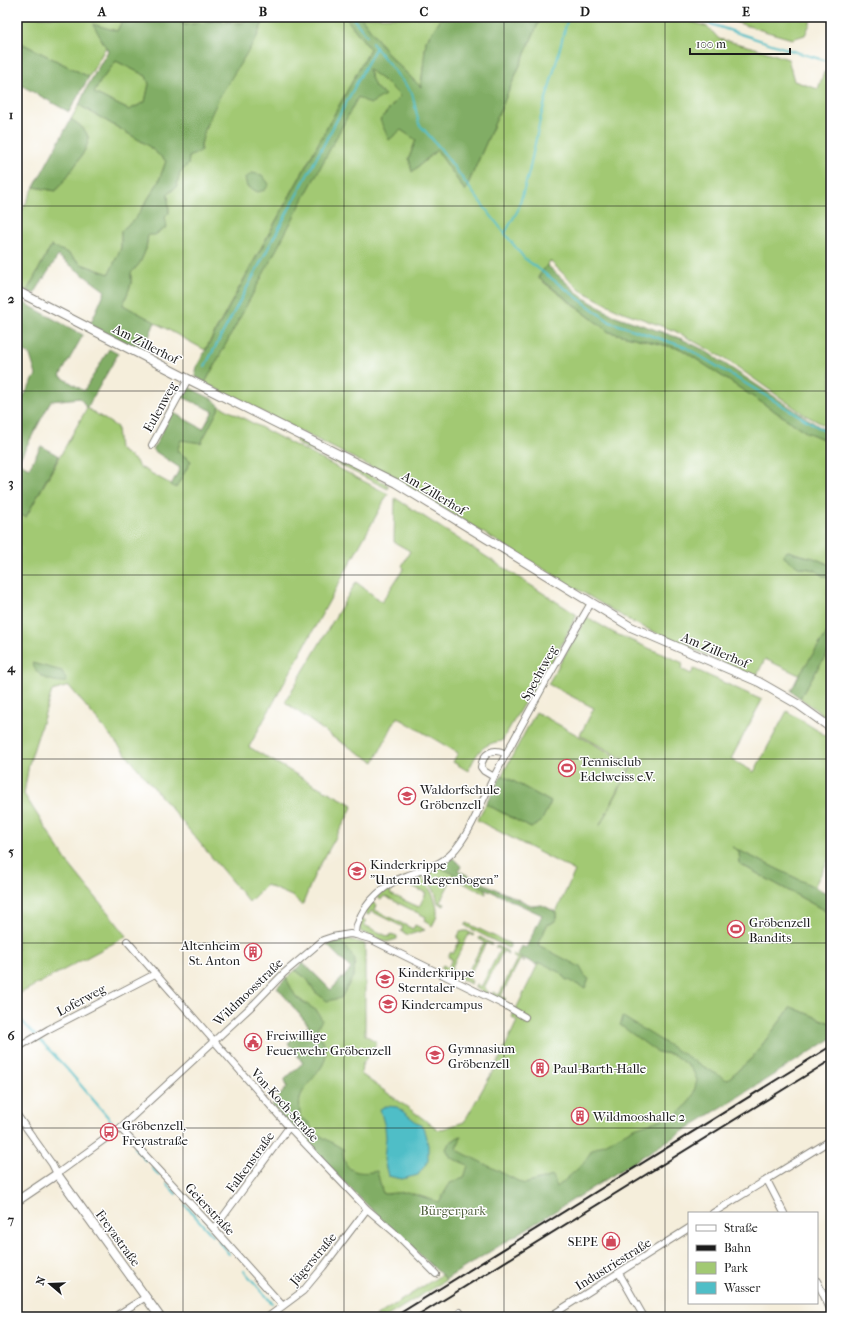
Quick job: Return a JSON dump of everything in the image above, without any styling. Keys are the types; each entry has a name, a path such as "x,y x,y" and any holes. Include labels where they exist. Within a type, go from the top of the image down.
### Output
{"street":[{"name":"Am Zillerhof","path":"17,291 188,379 396,483 631,627 759,682 799,705 831,728"},
{"name":"Eulenweg","path":"152,445 188,379"},
{"name":"Spechtweg","path":"356,935 358,922 361,915 372,899 380,891 390,884 438,863 452,854 464,838 506,754 591,603"},
{"path":"494,777 484,771 481,767 482,760 492,751 506,754"},
{"name":"Wildmoosstraße","path":"17,1201 120,1128 254,1004 284,973 323,940 332,937 356,935 370,939 506,1006 525,1017"},
{"name":"Von-Koch-Straße","path":"127,940 289,1127 367,1209 394,1232 436,1274"},
{"name":"Loferweg","path":"17,1048 49,1029 155,974"},
{"path":"17,1115 52,1164 57,1174"},
{"name":"Falkenstraße","path":"214,1229 289,1127"},
{"name":"Geierstraße","path":"120,1128 282,1305"},
{"path":"715,1212 831,1140"},
{"name":"Freyastraße","path":"57,1174 160,1317"},
{"path":"767,1180 783,1212"},
{"name":"Jägerstraße","path":"268,1317 282,1305 303,1291 367,1209"},
{"name":"Industriestraße","path":"549,1317 688,1229"},
{"path":"619,1273 644,1317"},
{"path":"818,1284 831,1310"},
{"path":"114,1317 146,1297"}],"green space":[{"path":"17,17 124,17 117,31 94,25 106,47 89,77 17,41"},
{"path":"124,17 173,17 185,25 213,21 242,23 249,17 265,17 257,37 220,96 206,126 201,144 201,151 189,157 188,165 180,172 177,186 168,194 169,213 165,217 167,227 155,235 148,235 146,249 140,263 131,273 131,284 123,305 155,322 143,351 90,325 105,291 58,256 34,294 27,291 51,246 68,253 81,264 109,274 121,248 121,231 136,218 158,183 166,161 146,144 79,105 87,87 108,51 93,24 117,31","holes":["116,61 146,76 149,84 145,102 129,110 94,93 100,82"]},
{"path":"173,17 249,17 242,23 213,21 185,25"},
{"path":"265,17 345,17 370,49 205,350 123,305 131,284 131,273 140,263 146,249 148,235 169,213 168,194 177,186 180,172 188,165 189,157 201,151 202,139 212,111 228,81 261,27"},
{"path":"345,17 361,17 392,59 421,87 426,41 442,17 541,17 465,191 437,150 412,172 409,158 416,140 401,130 389,140 380,120 400,96 388,84 368,69 375,87 385,95 370,104 358,97 205,383 195,376 197,366 370,49"},
{"path":"361,17 442,17 426,41 421,87 392,59"},
{"path":"541,17 678,17 708,27 719,39 752,47 788,59 794,81 818,89 824,72 831,74 831,429 805,415 726,359 675,331 618,310 580,290 550,261 538,278 609,332 681,349 806,432 831,442 831,566 815,559 788,551 798,567 815,570 823,576 831,579 831,627 799,675 765,659 756,677 632,622 387,475 205,383 358,96 384,95 375,87 367,68 388,84 400,96 401,130 416,140 409,158 412,172 437,150 465,191"},
{"path":"719,17 811,17 810,24 805,35 792,39"},
{"path":"17,41 89,77 69,112 17,83"},
{"path":"116,61 146,76 149,84 145,102 129,110 94,93 100,82"},
{"path":"79,105 146,144 166,161 158,183 136,218 121,231 121,248 109,274 81,264 68,253 51,246 27,291 17,286 17,221 34,187 56,191 81,157 88,137 81,127 71,119"},
{"path":"71,119 81,127 88,137 88,142 81,157 56,191 34,187"},
{"path":"252,173 262,175 269,184 265,190 258,192 247,187 245,178"},
{"path":"547,265 578,293 613,315 682,339 704,350 820,427 831,432 831,442 806,432 681,349 609,332 538,277"},
{"path":"17,299 83,335 60,376 84,391 109,349 118,354 87,408 80,398 51,401 18,462 29,468 41,446 59,456 26,517 17,514 17,422 20,418 17,416 17,397 22,399 36,375 30,355 21,350 17,356"},
{"path":"186,386 212,399 220,406 201,443 181,440 177,451 191,461 176,488 171,485 180,468 153,450 172,412 203,429 213,411 180,396"},
{"path":"220,406 388,494 249,747 311,783 353,805 314,876 302,906 294,897 266,885 249,902 69,686 52,691 29,764 24,794 68,863 127,936 17,995 17,514 26,517 87,408 117,427 119,449 136,461 138,466 176,487 191,461 177,451 181,439 201,443"},
{"path":"298,437 331,453 385,483 388,485 388,489 298,444 296,441"},
{"path":"395,498 577,615 533,699 528,696 502,741 489,744 480,750 468,771 453,762 458,753 397,717 374,762 334,738 285,702 356,582 382,602 404,568 402,566 410,551 394,542"},
{"path":"788,551 814,558 830,565 831,579 823,576 815,570 798,567 785,558 783,554"},
{"name":"Bürgerpark","path":"587,617 614,633 683,663 681,669 691,674 694,669 762,700 731,759 754,772 787,711 831,739 831,855 814,887 735,849 739,851 740,864 831,914 831,1021 830,1023 791,1007 752,1058 727,1080 446,1279 272,1105 287,1087 285,1079 303,1063 288,1043 309,1026 277,987 303,963 331,990 351,969 326,944 349,939 365,944 365,1035 377,1042 362,1065 361,1074 439,1130 464,1122 498,1062 517,1021 512,1017 537,966 538,945 547,925 556,920 556,912 575,871 477,820 486,804 531,828 551,802 502,775 536,712 631,765 599,827 633,764 580,735 594,708 548,684"},
{"path":"831,627 831,649 800,698 791,691 799,675"},
{"path":"831,649 831,721 800,698"},
{"path":"32,663 62,671 67,682 51,680 42,676 38,673"},
{"path":"502,775 551,802 541,822 531,828 486,804"},
{"path":"732,847 831,895 831,914 740,864 739,851"},
{"path":"453,858 461,866 459,871 533,906 542,905 556,912 556,920 547,925 538,945 580,967 585,976 589,979 585,988 565,979 562,974 544,964 538,963 537,965 517,955 522,946 526,948 542,915 439,867 439,865"},
{"path":"439,865 439,867 485,888 486,894 452,878 440,902 445,904 444,906 438,903 435,892 424,873 425,871"},
{"path":"417,874 423,879 432,893 437,908 437,916 432,926 424,921 426,917 384,896 381,900 377,897 388,887 392,889 390,894 419,907 426,893 400,880"},
{"path":"371,902 377,905 375,910 413,929 415,925 425,930 408,935 401,931 403,927 371,911 369,915 366,914 365,912"},
{"path":"361,919 366,921 364,925 389,937 391,934 397,936 397,939 387,942 361,932 359,928"},
{"path":"467,923 510,944 510,947 508,948 466,926"},
{"path":"464,931 474,935 469,934 451,969 455,972 453,975 441,969 443,965 448,968 452,959 448,957 451,952 453,954 460,940 457,938 460,932"},
{"path":"480,937 492,944 486,943 468,978 472,981 471,984 459,978 460,974 465,977 484,942 479,939"},
{"path":"341,941 355,959 354,975 341,998 327,1001 315,992 307,979 295,970 303,963 331,990 351,969 326,944"},
{"path":"497,946 507,951 508,954 503,951 484,988 488,991 487,994 475,988 476,984 481,987 500,950 495,947"},
{"path":"513,954 525,962 520,960 501,996 506,999 504,1001 492,995 493,992 499,995 517,959 512,956"},
{"name":"Bürgerpark","path":"286,978 296,997 317,1011 322,1020 316,1030 326,1049 324,1063 300,1098 300,1117 309,1123 314,1132 343,1149 345,1163 352,1170 358,1172 377,1171 383,1194 407,1192 439,1202 450,1183 464,1178 468,1165 451,1158 446,1149 449,1143 460,1136 457,1150 524,1184 553,1176 557,1187 582,1165 592,1150 634,1128 675,1115 685,1107 693,1095 697,1080 692,1069 674,1055 657,1052 620,1025 623,1017 727,1080 752,1058 791,1007 830,1023 831,1021 831,1039 446,1279 313,1151 272,1105 287,1087 285,1079 303,1063 288,1043 309,1026 277,987"},
{"path":"441,1275 446,1280 386,1317 375,1317"}],"water":[{"path":"386,1106 397,1107 423,1127 428,1145 428,1161 418,1175 402,1179 388,1176 384,1160 386,1137 385,1127 380,1109"}],"waterway":[{"path":"352,17 367,36"},
{"path":"505,233 518,210 529,172 540,120 568,17"},
{"path":"689,17 831,62"},
{"path":"372,43 412,93 419,124 440,148 524,258 610,322 685,347 831,435"},
{"path":"205,366 376,47"},
{"path":"17,1016 35,1035"},
{"path":"38,1038 67,1069 113,1123"},
{"path":"135,1148 146,1161"},
{"path":"152,1168 159,1175"},
{"path":"167,1184 176,1194"},
{"path":"185,1205 213,1236"},
{"path":"218,1241 229,1254"},
{"path":"244,1271 272,1303"}],"railway":[{"path":"394,1317 831,1046"},
{"path":"416,1317 831,1060"}],"place":[{"name":"Tennisclub Edelweiss e.V.","path":"567,768"},
{"name":"Waldorfschule Gröbenzell","path":"407,796"},
{"name":"Kinderkrippe \"Unterm Regenbogen\"","path":"357,871"},
{"name":"Gröbenzell Bandits","path":"736,929"},
{"name":"Altenheim St. Anton","path":"253,952"},
{"name":"Kinderkrippe Sterntaler","path":"385,979"},
{"name":"Kindercampus","path":"388,1004"},
{"name":"Freiwillige Feuerwehr Gröbenzell","path":"253,1042"},
{"name":"Gymnasium Gröbenzell","path":"435,1055"},
{"name":"Paul-Barth-Halle","path":"540,1068"},
{"name":"Wildmooshalle 2","path":"580,1116"},
{"name":"Gröbenzell, Freyastraße","path":"109,1132"},
{"name":"SEPE","path":"611,1241"}]}
